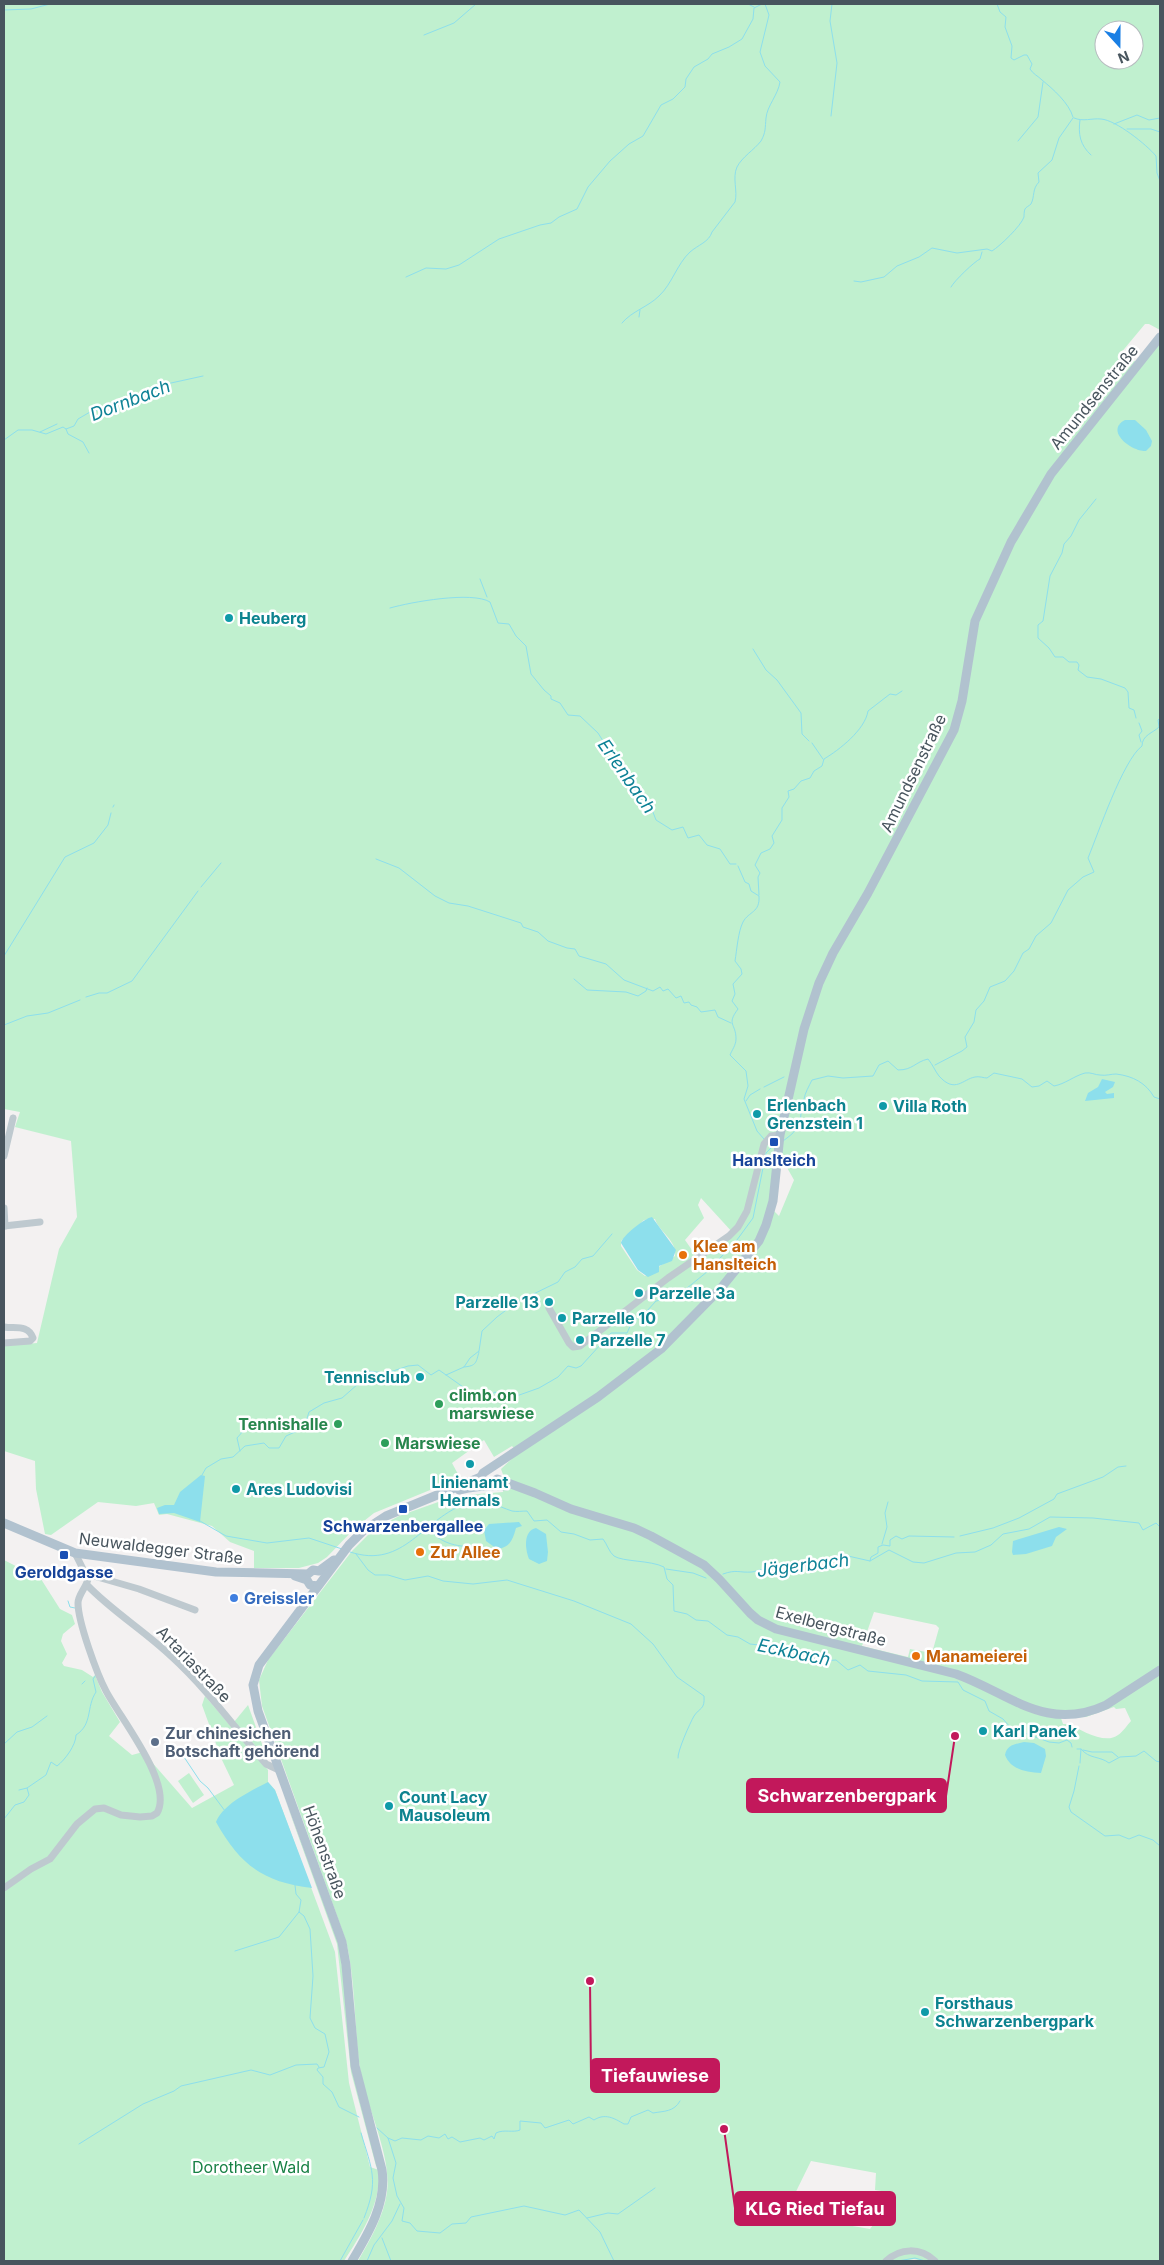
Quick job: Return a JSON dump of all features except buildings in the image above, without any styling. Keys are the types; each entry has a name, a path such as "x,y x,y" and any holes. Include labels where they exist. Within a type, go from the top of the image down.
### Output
{"main road":[{"name":"Amundsenstraße","path":"779,1137 804,1029 819,983 830,958 868,893 954,730 962,701 973,627 1006,553 1048,478 1160,337"},
{"path":"314,1579 374,1522 441,1494 482,1481 483,1473 494,1477 503,1461 652,1357 697,1315 751,1253 764,1231 773,1201 779,1137"},
{"name":"Exelbergstraße","path":"482,1481 490,1487 494,1477 585,1514 634,1528 679,1551 716,1576 750,1613 763,1624 776,1629 956,1674 1028,1709 1042,1713 1076,1713 1102,1707 1160,1670"},
{"name":"Neuwaldegger Straße","path":"4,1523 75,1554 216,1572 291,1575 314,1579"},
{"name":"Höhenstraße","path":"314,1579 302,1608 263,1659 254,1681 255,1700 342,1942 346,1965 355,2066 382,2170 382,2194 372,2225 352,2261"}],"street":[{"path":"4,1156 13,1118"},
{"path":"549,1308 569,1343 573,1347 580,1346 668,1278 733,1232 747,1211 766,1141 774,1135 779,1137"},
{"path":"4,1208 4,1226 40,1222"},
{"path":"4,1327 23,1327 32,1334 32,1340 4,1343"},
{"path":"4,1888 31,1869 50,1860 77,1824 95,1809 104,1808 121,1815 140,1817 152,1816 159,1811 160,1789 156,1775 105,1690 88,1645 78,1602 87,1585 87,1574 75,1554"},
{"path":"87,1574 140,1589 195,1610"},
{"name":"Artariastraße","path":"87,1585 102,1600 150,1636 173,1657 204,1688 266,1764 279,1770"},
{"path":"886,2261 896,2254 910,2250 926,2254 935,2261"}],"green space":[{"path":"4,4 1160,4 1160,330 1145,324 1120,354 1129,357 1137,363 1160,332 1160,2261 923,2261 914,2259 904,2261 358,2261 376,2228 383,2210 388,2178 386,2163 360,2069 352,1973 346,1941 262,1706 259,1680 268,1660 352,1551 373,1530 399,1516 455,1496 503,1492 505,1480 501,1469 518,1453 512,1446 494,1457 484,1440 452,1463 459,1476 457,1479 374,1513 354,1529 327,1557 318,1563 299,1568 254,1568 254,1551 230,1542 212,1526 167,1514 159,1515 154,1503 136,1506 98,1502 51,1535 45,1534 36,1489 35,1461 4,1451 4,1346 37,1343 59,1249 77,1217 71,1141 15,1127 20,1112 4,1109","holes":["781,1157 794,1180 779,1216 774,1211","701,1198 733,1233 699,1260 685,1240 704,1218 698,1205","655,1219 671,1241 675,1250 675,1256 645,1276 637,1270 621,1246 621,1241 644,1220","874,1612 936,1625 939,1628 932,1653 910,1649 908,1657 862,1646","1114,1707 1116,1709 1125,1708 1131,1721 1118,1735 1113,1738 1107,1738 1093,1736 1069,1724 1063,1724 1061,1718 1086,1717","811,2161 876,2173 875,2190 894,2193 895,2196 870,2229 818,2220 785,2220 784,2216"]},
{"name":"Dorotheer Wald","path":"4,1560 41,1579 60,1609 72,1615 75,1624 63,1634 61,1641 67,1654 62,1663 64,1666 82,1670 93,1677 95,1675 102,1692 120,1722 109,1736 132,1755 143,1752 192,1808 234,1785 222,1760 202,1705 205,1696 268,1770 268,1782 275,1790 335,1952 349,2083 370,2167 379,2170 379,2183 374,2206 364,2229 344,2261 4,2261"},
{"path":"248,1705 267,1758 234,1722"},
{"path":"189,1773 204,1795 193,1803 178,1781"},
{"path":"282,1791 339,1943 347,2006 379,2168 376,2166 351,2072 337,1944"}],"water":[{"path":"1125,420 1135,420 1146,430 1152,441 1151,446 1146,451 1134,448 1122,440 1117,430 1119,425"},
{"path":"1102,1079 1115,1082 1113,1087 1105,1092 1107,1094 1114,1093 1114,1098 1085,1101 1088,1093 1098,1087"},
{"path":"652,1217 676,1250 672,1261 659,1266 659,1272 648,1277 638,1270 621,1243 625,1236 634,1228 644,1220"},
{"path":"201,1475 205,1476 200,1522 174,1513 159,1514 157,1508 165,1505 174,1505 180,1492"},
{"path":"519,1522 522,1526 516,1528 512,1539 505,1547 497,1549 486,1541 484,1530 489,1524"},
{"path":"1059,1527 1067,1529 1056,1537 1052,1546 1026,1554 1013,1555 1013,1541"},
{"path":"536,1528 546,1534 548,1552 547,1561 539,1564 529,1559 526,1546 527,1536"},
{"path":"1024,1742 1034,1743 1045,1749 1046,1756 1041,1773 1015,1767 1005,1755 1012,1746"},
{"path":"268,1782 275,1790 312,1888 280,1881 266,1876 255,1869 234,1850 216,1822 231,1803"}],"waterway":[{"path":"4,10 31,9 50,4"},
{"path":"424,35 454,23 476,4"},
{"path":"748,4 754,7"},
{"path":"406,277 426,268 446,269 459,265 499,239 551,223 577,209 588,187 610,161 629,144 643,136 661,105 673,99 685,87 686,79 694,67 708,59 712,54 742,39 753,19 754,8 762,4"},
{"path":"622,323 630,315 655,300 664,291 685,257 711,235 735,202 737,167 763,138 767,114 780,82 765,66 760,52 769,15 765,4"},
{"path":"831,116 837,63 830,21 832,4"},
{"path":"997,4 1000,12 1006,17 1005,27 1012,46 1011,58 1014,60 1027,55 1032,64 1031,71 1060,97 1073,117"},
{"path":"1018,141 1038,117 1043,82"},
{"path":"1114,124 1137,115 1149,120 1160,118"},
{"path":"854,281 861,282 884,277 897,266 919,257 932,248 957,253 987,249 992,251 1010,236 1022,221 1025,209 1031,204 1035,187 1039,182 1038,173 1052,160 1059,138 1073,118"},
{"path":"1074,118 1081,120 1107,120 1131,134 1156,156 1157,173 1160,181"},
{"path":"1080,120 1079,130 1081,139 1084,147 1091,155"},
{"path":"1127,129 1151,129 1160,132"},
{"path":"951,287 956,280 980,259 982,252"},
{"path":"639,317 640,310"},
{"name":"Dornbach","path":"4,440 18,430 32,430 46,434 63,427 66,429 74,426 78,419 90,412 123,403 171,383 203,376"},
{"path":"40,432 57,424"},
{"path":"66,429 68,434 83,442 89,453"},
{"path":"1096,499 1079,520 1071,536 1064,544 1062,553 1050,576 1043,621 1038,625 1038,638 1049,648 1055,657 1063,657 1069,662 1077,662 1079,665 1078,670 1087,677 1101,679 1125,688 1128,692 1129,708 1134,710 1136,718"},
{"path":"480,579 487,597"},
{"name":"Erlenbach","path":"390,608 456,597 470,597 490,602 498,623 509,624 516,636 526,646 531,674 551,696 551,699 560,703 568,715 580,716 598,733 605,748 615,754 622,767 622,771 631,778 633,788 641,800 647,802 651,807 656,820 672,830 683,827 688,838 699,835 707,845 720,849 730,864 736,864"},
{"path":"753,649 766,670 777,680 801,713 802,734 809,741"},
{"path":"759,895 758,877 760,873 755,865 761,853 770,849 774,843 772,836 782,820 782,808 789,797 788,791 794,789 801,781 810,778 814,771 822,766 824,759 850,739 862,725 868,711 890,694 896,695 902,691"},
{"path":"935,1065 967,1047 965,1037 974,1022 976,1010 984,1001 990,987 1005,981 1014,971 1023,953 1029,949 1036,936 1051,923 1068,890 1083,877 1094,872 1088,858 1119,781 1127,766 1142,746 1144,739 1159,727 1158,720 1160,718"},
{"path":"1139,723 1142,731 1139,735 1141,742"},
{"path":"812,743 823,759"},
{"path":"4,956 65,857 94,843 108,825 111,813"},
{"path":"376,859 399,868 435,896 449,903 468,906 521,923 523,927 538,932 548,941 575,949 579,956 606,964 624,980 653,991 660,987 663,991 668,989 676,998 681,996 684,1003 689,1002 701,1012 715,1010 718,1017 731,1023"},
{"path":"201,887 221,863"},
{"name":"Erlenbach","path":"738,866 751,891 759,896 759,902 756,909 745,918 739,936 735,961 742,974 733,984 735,994 732,1001 738,1009 732,1021 736,1039 730,1055 746,1071 748,1086 744,1099 757,1131 764,1139"},
{"path":"86,997 107,993 132,981 198,891"},
{"path":"574,979 587,990 626,992 638,996 646,991 647,988"},
{"path":"4,1025 27,1016 48,1013 80,1000"},
{"path":"783,1141 791,1135 800,1122 802,1106 812,1080 828,1076 843,1078 873,1076 879,1065 888,1061 898,1070 907,1069 928,1059 939,1076 954,1085 975,1077 987,1078 994,1073 1022,1079 1032,1087 1039,1086 1047,1081 1054,1086 1058,1085 1085,1073 1116,1074 1128,1076 1138,1081 1154,1097 1160,1099"},
{"path":"764,1087 784,1077"},
{"path":"746,1101 750,1095 760,1089"},
{"path":"202,1475 206,1468 221,1459 233,1457 245,1446 264,1443 269,1448 279,1448 286,1436 304,1428 309,1412 324,1403 342,1398 358,1384 367,1371 387,1373 408,1366 418,1365 431,1375 439,1370 483,1401 495,1392 508,1399 539,1388 558,1377 568,1366 576,1368 581,1366 611,1333 627,1333 632,1322 646,1312 656,1301 676,1297 713,1267 734,1244 753,1218 766,1153 775,1144"},
{"path":"446,1375 464,1367 470,1358 479,1351 482,1331 497,1317 517,1302 558,1282 565,1272 575,1267 582,1259 593,1256 612,1234"},
{"path":"464,1367 475,1363 479,1352"},
{"path":"240,1451 237,1438 244,1430"},
{"path":"960,1536 993,1528 1019,1518 1054,1499 1057,1494 1103,1477 1118,1467 1126,1466"},
{"name":"Eckbach","path":"350,1552 369,1556 385,1554 412,1540 452,1510 468,1503 480,1501 512,1511 527,1511 534,1521 547,1520 561,1532 574,1534 590,1540 603,1539 612,1554 618,1558 652,1563 664,1567 667,1579 673,1585 674,1611 687,1614 696,1620 708,1621 727,1635 738,1637 750,1644 768,1646 775,1651 789,1650 823,1661 836,1660 848,1670 860,1665 868,1671 906,1675 922,1681 958,1682 963,1690 985,1701 989,1711 1003,1719 1011,1728 1049,1742 1059,1743 1067,1740 1071,1743 1072,1747"},
{"path":"882,1544 887,1527 885,1513 888,1502"},
{"name":"Jägerbach","path":"723,1574 810,1565 848,1556 870,1561 889,1550 913,1562 924,1563 956,1553 975,1552 991,1545 1003,1534 1029,1529 1050,1517 1093,1518 1139,1523 1143,1530 1156,1523 1160,1527"},
{"path":"200,1521 226,1536 267,1543 309,1538 342,1549"},
{"path":"428,1527 437,1537 448,1543 474,1546"},
{"path":"870,1561 871,1557 878,1553 878,1547 883,1545 890,1546 890,1540 896,1536 902,1539 909,1536 954,1537"},
{"path":"356,1554 368,1570 375,1575 388,1575 405,1580 428,1576 443,1581 473,1584 507,1580 574,1601 631,1624 653,1644 677,1677 704,1696 703,1706 694,1716 678,1758"},
{"name":"Jägerbach","path":"666,1569 693,1573 706,1578"},
{"path":"68,1601 70,1607 75,1608"},
{"path":"4,1819 15,1805 24,1802 29,1795 27,1788 46,1775 51,1762 57,1766 70,1752 76,1735 85,1726 87,1721 96,1692 93,1679 96,1675"},
{"path":"82,1684 85,1681"},
{"path":"4,1744 17,1732 32,1727 47,1716"},
{"name":"Eckbach","path":"1077,1749 1081,1749 1087,1754 1109,1763 1120,1757 1136,1756 1144,1751 1160,1762"},
{"path":"1080,1763 1081,1749"},
{"path":"1083,1750 1112,1752 1118,1757"},
{"path":"182,1754 200,1781 208,1788 225,1811"},
{"path":"1079,1766 1069,1807 1071,1812 1105,1836 1119,1835 1129,1839 1139,1835 1153,1840 1160,1846"},
{"path":"19,1790 27,1788"},
{"path":"295,1885 296,1894 301,1900 299,1912 304,1916 310,1929 313,1976 310,2018 315,2028 325,2034 329,2052 324,2067 317,2070 323,2077 323,2084 332,2092 339,2107 359,2117"},
{"path":"235,1951 279,1937 299,1912"},
{"path":"79,2144 143,2104 174,2091 181,2086 251,2070 270,2075 296,2065 317,2064 319,2067"},
{"path":"388,2138 395,2141 402,2138 421,2140 428,2136 439,2138 445,2134 448,2139 452,2137 460,2142 480,2138 484,2140 492,2136 494,2139 496,2133 520,2130 520,2121 541,2123 545,2128 569,2120 573,2124 589,2117 594,2120 606,2117 628,2124 631,2117 648,2110 653,2113 668,2110 678,2105 680,2101"},
{"path":"377,2128 388,2138 396,2163 393,2178 397,2196 404,2208 402,2221 410,2223 417,2231 440,2233 452,2224 466,2223 471,2217 524,2206 565,2215 579,2210 600,2232 614,2261"},
{"path":"361,2133 371,2166 373,2184 369,2205 364,2218"},
{"path":"587,2218 608,2213 618,2214 655,2188"},
{"path":"367,2261 374,2245 392,2221 400,2204"},
{"path":"340,2261 363,2220"},
{"path":"382,2238 391,2261"},
{"path":"898,2261 915,2258 925,2261"}],"place":[{"name":"Heuberg","path":"229,618"},
{"name":"Villa Roth","path":"883,1106"},
{"name":"Erlenbach Grenzstein 1","path":"757,1114"},
{"name":"Hanslteich","path":"774,1142"},
{"name":"Klee am Hanslteich","path":"683,1255"},
{"name":"Parzelle 3a","path":"639,1293"},
{"name":"Parzelle 13","path":"549,1302"},
{"name":"Parzelle 10","path":"562,1318"},
{"name":"Parzelle 7","path":"580,1340"},
{"name":"Tennisclub","path":"420,1377"},
{"name":"climb.on marswiese","path":"439,1404"},
{"name":"Tennishalle","path":"338,1424"},
{"name":"Marswiese","path":"385,1443"},
{"name":"Linienamt Hernals","path":"470,1464"},
{"name":"Ares Ludovisi","path":"236,1489"},
{"name":"Schwarzenbergallee","path":"403,1509"},
{"name":"Zur Allee","path":"420,1552"},
{"name":"Geroldgasse","path":"64,1555"},
{"name":"Greissler","path":"234,1598"},
{"name":"Manameierei","path":"916,1656"},
{"name":"Karl Panek","path":"983,1731"},
{"name":"Schwarzenbergpark","path":"955,1736"},
{"name":"Zur chinesichen Botschaft gehörend","path":"155,1742"},
{"name":"Count Lacy Mausoleum","path":"389,1806"},
{"name":"Tiefauwiese","path":"590,1981"},
{"name":"Forsthaus Schwarzenbergpark","path":"925,2012"},
{"name":"KLG Ried Tiefau","path":"724,2129"}]}
